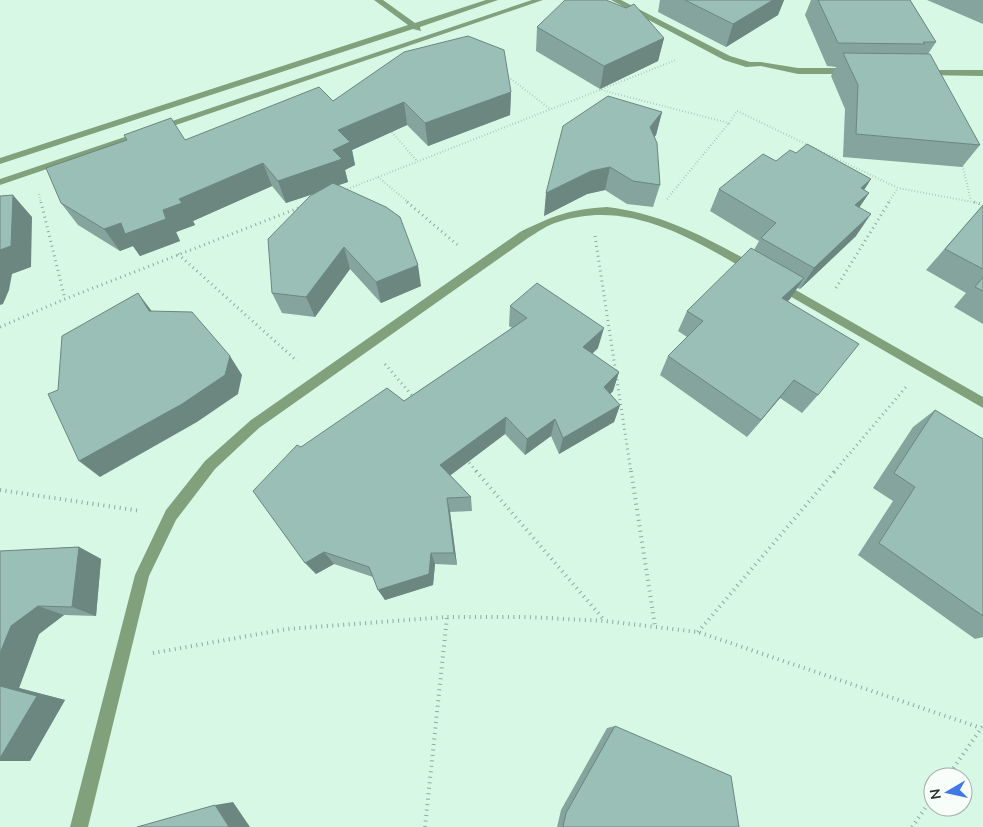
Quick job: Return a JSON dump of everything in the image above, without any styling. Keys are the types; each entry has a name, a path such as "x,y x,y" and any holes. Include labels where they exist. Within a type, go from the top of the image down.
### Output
{"street":[{"path":"378,0 430,37"},
{"path":"0,161 494,0"},
{"path":"0,182 540,0"},
{"path":"615,0 727,58 750,65 761,64 798,71 864,72"},
{"path":"912,72 983,73"},
{"path":"79,827 142,575 171,515 210,465 255,424 524,235 555,219 591,211 630,212 682,229 983,403"}],"path":[{"path":"342,191 707,48"},
{"path":"503,73 550,109"},
{"path":"601,90 729,123"},
{"path":"650,218 737,111 898,188 971,201 983,206"},
{"path":"387,126 417,162"},
{"path":"960,155 971,201"},
{"path":"34,171 65,299"},
{"path":"378,177 481,265"},
{"path":"823,310 898,188"},
{"path":"0,327 65,299 305,205"},
{"path":"591,211 656,626"},
{"path":"178,254 318,380"},
{"path":"368,345 419,404"},
{"path":"698,632 922,367"},
{"path":"464,457 605,621"},
{"path":"0,490 171,515"},
{"path":"425,827 447,617"},
{"path":"120,659 287,629 447,617 526,617 656,626 698,632 982,727 954,767"},
{"path":"912,827 923,811"}],"building":[{"path":"565,0 606,0 626,8 634,4 664,38 604,66 537,27"},
{"path":"685,0 773,0 733,24"},
{"path":"818,0 910,0 936,42 923,42 925,44 838,43"},
{"path":"468,36 504,50 511,92 425,123 404,102 338,130 350,142 333,150 342,159 278,181 263,163 179,199 182,203 163,210 166,219 125,234 121,223 104,229 61,203 46,168 127,140 124,135 171,118 185,140 319,87 333,101 404,52"},
{"path":"843,53 930,54 980,145 856,134 858,85"},
{"path":"608,96 662,112 650,127 657,143 660,185 633,181 610,167 591,171 546,193 563,126"},
{"path":"807,144 871,179 861,188 869,193 855,205 871,214 814,268 761,238 776,223 719,189 763,154 776,161 790,150 796,153"},
{"path":"333,183 386,207 400,217 418,265 376,282 344,247 306,297 272,293 268,239 310,196"},
{"path":"13,195 11,246 0,250 0,196"},
{"path":"983,205 983,269 945,249"},
{"path":"751,248 804,278 782,298 859,344 818,395 794,380 761,420 668,356 703,321 687,311"},
{"path":"983,277 983,291 975,287"},
{"path":"537,283 604,328 583,347 619,372 604,387 620,405 563,438 555,419 527,439 506,417 440,465 471,497 447,498 454,553 431,553 429,574 378,590 369,567 324,552 305,563 253,491 297,445 301,447 387,388 404,401 527,318 510,306"},
{"path":"138,293 149,311 192,312 230,356 225,375 182,404 79,461 48,394 58,390 62,336"},
{"path":"935,410 983,439 983,616 879,543 915,487 894,473"},
{"path":"79,547 72,607 38,606 11,626 0,653 0,551"},
{"path":"0,686 37,696 0,758"},
{"path":"615,726 731,776 739,827 563,827 566,813"},
{"path":"215,805 229,827 137,827"}]}
